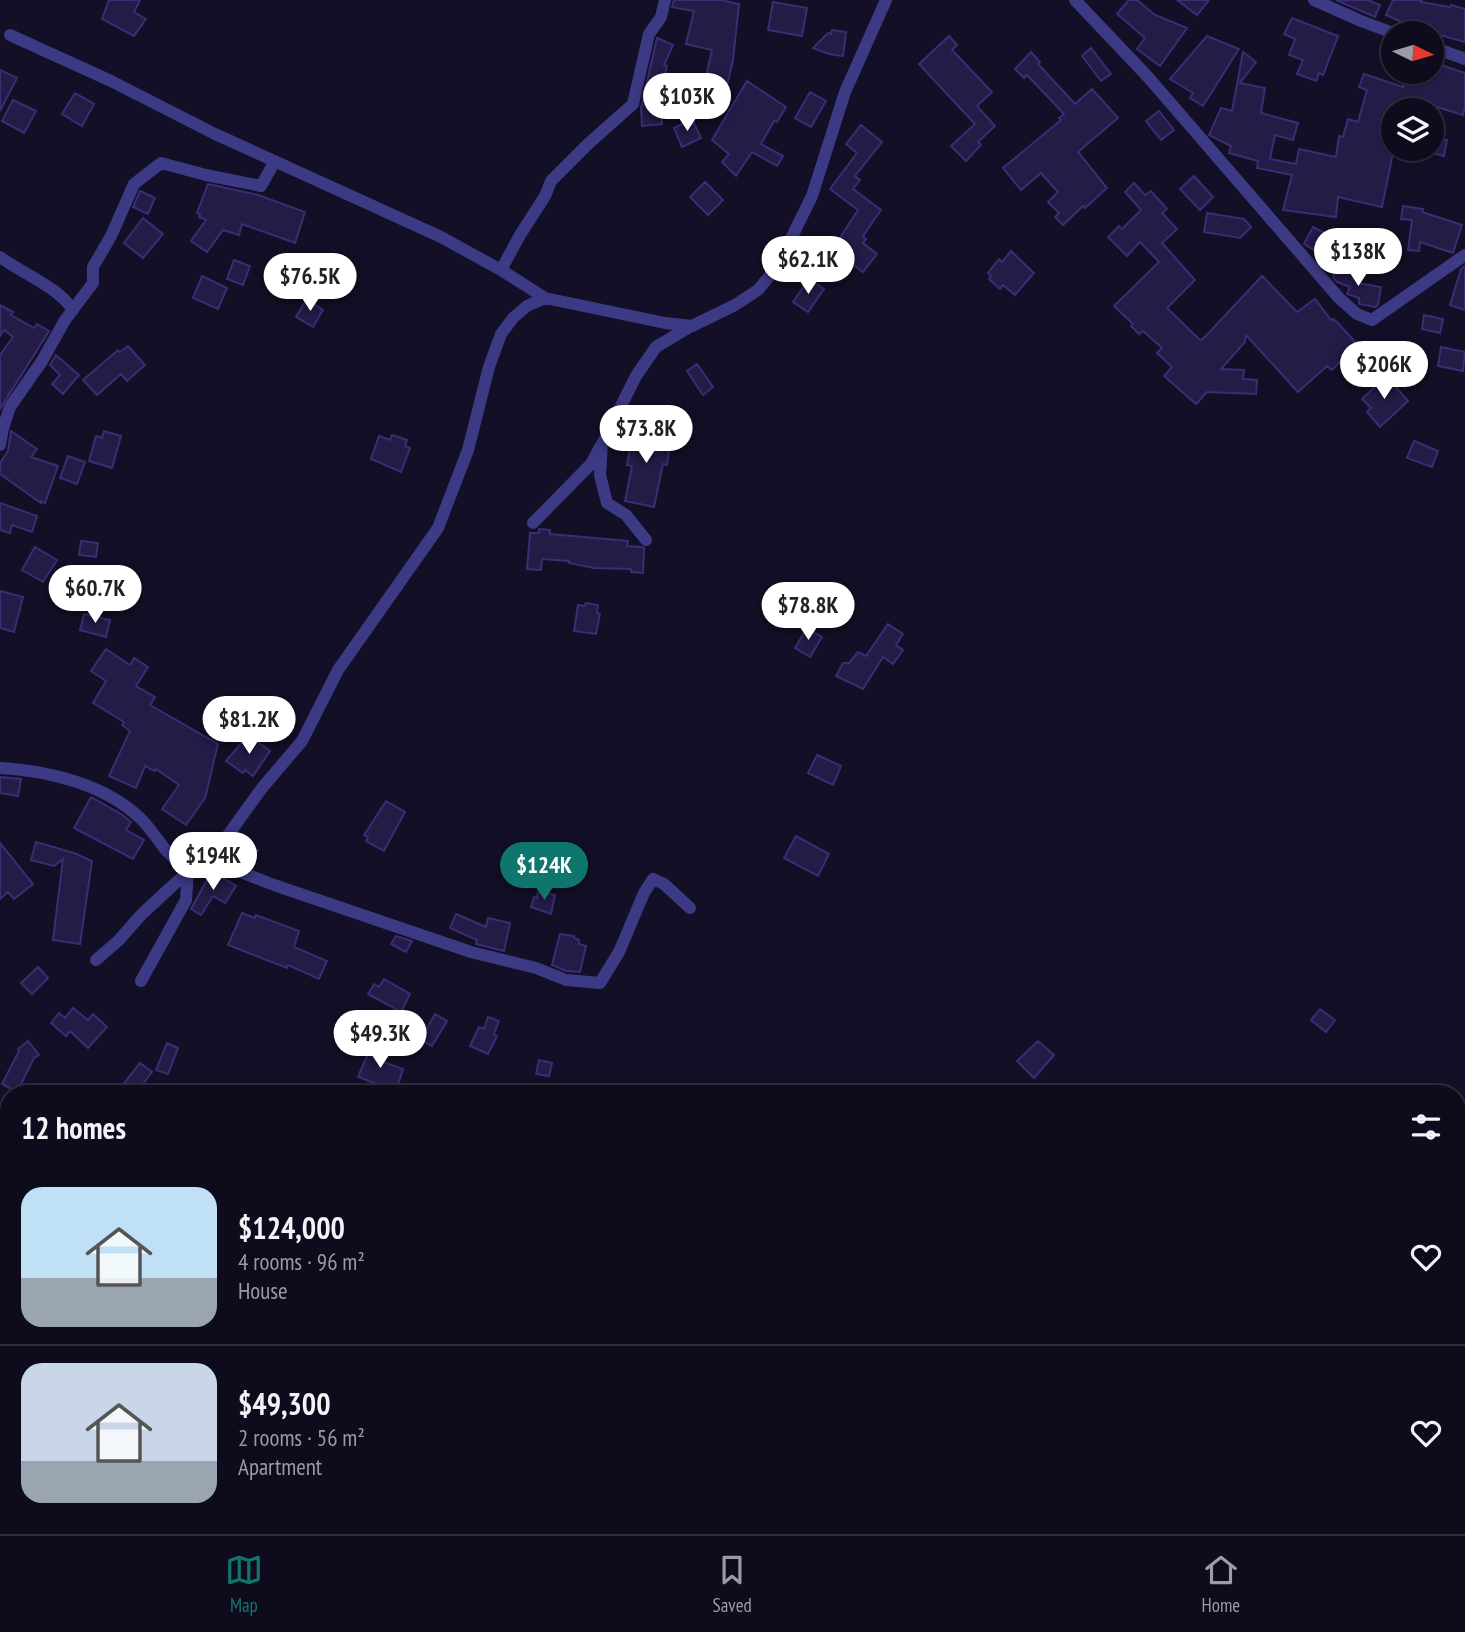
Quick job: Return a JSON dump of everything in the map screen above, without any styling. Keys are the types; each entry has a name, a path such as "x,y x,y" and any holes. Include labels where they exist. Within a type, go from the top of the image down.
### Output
{"street":[{"path":"501,270 545,196 551,181 633,104 649,34 661,17 665,0"},
{"path":"533,523 591,464 636,376 656,347 758,290 777,267 812,196 845,92 886,0"},
{"path":"1075,0 1148,77 1339,298 1357,314 1372,320 1465,254"},
{"path":"1314,0 1381,29"},
{"path":"10,35 111,81 215,134 406,220 501,270 545,298 665,323 692,326"},
{"path":"1444,51 1465,59"},
{"path":"0,445 10,407 93,283 93,267 111,236 134,184 161,163 261,186 275,161"},
{"path":"0,257 65,297 73,310"},
{"path":"96,961 188,872 210,860 262,788 302,741 338,670 438,528 468,450 501,334 527,306 545,298"},
{"path":"602,444 600,475 607,503 626,515 646,540"},
{"path":"0,768 22,769 83,784 109,796 142,819 166,850 188,872 186,900 141,981"},
{"path":"210,860 274,885 471,952 510,964 536,968 566,980 600,983 619,952 644,893 653,879 664,884 690,908"}],"building":[{"path":"109,0 140,0 134,12 146,19 134,36 102,19"},
{"path":"674,0 721,0 739,4 733,60 727,86 705,81 712,50 686,44 694,11 672,7"},
{"path":"1129,0 1137,0 1155,15 1187,28 1160,66 1137,49 1145,38 1117,14"},
{"path":"1177,0 1209,0 1197,15"},
{"path":"1336,0 1368,0 1380,5 1375,17"},
{"path":"1393,0 1422,0 1421,2 1465,9 1465,42 1444,36 1444,21 1399,21 1386,15"},
{"path":"773,2 807,8 802,36 768,30"},
{"path":"1292,18 1338,36 1323,75 1319,73 1316,81 1297,74 1303,60 1289,55 1295,39 1284,34"},
{"path":"832,30 846,32 843,56 813,48 828,33 831,34"},
{"path":"949,36 957,45 952,50 992,92 977,106 995,126 978,142 981,145 966,161 951,146 975,124 919,64"},
{"path":"1207,36 1239,49 1203,106 1190,98 1193,93 1170,79"},
{"path":"657,38 673,45 664,65 667,66 660,94 662,124 642,126 641,108"},
{"path":"1091,48 1111,74 1101,81 1082,56"},
{"path":"1031,52 1040,62 1038,64 1075,104 1092,89 1118,118 1078,152 1107,188 1063,225 1055,217 1059,213 1048,202 1058,192 1041,173 1021,190 1003,168 1061,120 1059,118 1064,114 1027,75 1024,78 1015,69"},
{"path":"1243,52 1256,62 1240,83 1265,88 1261,113 1298,123 1293,140 1275,135 1270,159 1296,164 1299,149 1336,157 1339,136 1343,137 1348,119 1358,122 1367,90 1359,87 1364,74 1381,80 1381,84 1403,87 1404,84 1444,84 1444,66 1465,73 1463,115 1444,109 1444,98 1381,98 1381,161 1391,161 1382,207 1338,197 1336,217 1283,210 1292,175 1257,168 1258,161 1229,153 1231,146 1209,135 1221,108 1232,111"},
{"path":"0,70 17,78 0,111"},
{"path":"747,81 786,107 777,122 774,121 761,144 783,156 777,166 752,152 736,176 722,162 729,154 712,140"},
{"path":"810,92 826,101 811,127 795,118"},
{"path":"75,93 94,104 82,126 62,114"},
{"path":"13,100 36,111 24,133 2,121"},
{"path":"1159,111 1174,130 1161,140 1146,121"},
{"path":"692,119 701,138 682,147 674,128"},
{"path":"861,125 882,142 855,176 860,180 853,189 881,210 863,236 866,239 863,243 877,254 863,272 832,250 858,210 830,189 857,153 846,144"},
{"path":"1194,176 1213,197 1200,210 1180,189"},
{"path":"705,182 723,200 708,215 690,197"},
{"path":"1134,183 1145,195 1151,191 1167,209 1162,213 1177,229 1162,243 1195,280 1167,308 1200,340 1262,276 1297,312 1315,299 1331,320 1338,323 1357,344 1332,370 1327,366 1298,392 1246,335 1245,342 1221,369 1244,370 1243,379 1257,380 1256,394 1207,392 1196,404 1164,376 1172,367 1157,353 1162,348 1143,331 1139,334 1131,326 1133,324 1114,306 1159,262 1140,242 1127,256 1108,237 1119,226 1122,229 1141,210 1125,192"},
{"path":"208,184 258,195 305,212 295,243 242,224 239,235 223,230 207,252 191,241 206,220 197,213"},
{"path":"140,191 155,198 148,214 133,207"},
{"path":"1403,206 1423,209 1422,212 1462,225 1453,253 1420,242 1419,251 1408,250 1412,220 1401,219"},
{"path":"1207,213 1244,219 1251,227 1240,238 1204,232"},
{"path":"143,218 163,234 143,258 124,243"},
{"path":"1313,227 1341,242 1333,263 1319,257 1320,254 1304,244"},
{"path":"1011,251 1034,273 1015,295 1003,285 1000,289 989,279 991,276 988,273 999,259 1002,262"},
{"path":"234,260 250,266 243,285 227,279"},
{"path":"297,262 322,273 316,287 291,276"},
{"path":"1465,266 1465,310 1450,305 1461,269"},
{"path":"1337,267 1360,276 1357,283 1381,287 1378,305 1375,307 1359,304 1359,298 1347,294 1350,287 1337,282 1333,277"},
{"path":"202,276 227,288 218,309 193,298"},
{"path":"809,279 824,289 808,312 793,302"},
{"path":"307,299 323,310 313,327 296,317"},
{"path":"0,305 13,312 11,315 34,328 37,324 49,331 0,409 0,355 13,337 4,330 0,336"},
{"path":"1424,315 1443,319 1440,333 1422,329"},
{"path":"128,346 145,365 127,381 121,374 97,395 83,380 118,350 120,352"},
{"path":"1441,347 1465,352 1463,371 1438,366"},
{"path":"56,355 79,375 63,394 52,384 60,375 50,365"},
{"path":"697,364 713,387 703,395 687,371"},
{"path":"1386,376 1408,401 1380,427 1367,412 1371,408 1362,399"},
{"path":"634,425 653,427 653,431 662,432 660,441 670,443 667,465 663,464 654,507 625,501 632,466 627,465"},
{"path":"11,431 37,449 31,457 58,466 45,503 41,503 0,474 0,463 8,451"},
{"path":"104,431 121,436 112,468 89,461 96,436 102,438"},
{"path":"392,435 407,440 405,446 410,448 401,472 371,459 379,436 390,440"},
{"path":"1414,441 1438,451 1432,467 1407,458"},
{"path":"68,456 85,462 77,484 60,478"},
{"path":"0,503 37,516 32,532 12,525 10,533 0,530"},
{"path":"539,529 550,530 550,534 628,541 627,546 644,548 643,573 631,572 631,569 594,568 569,561 542,559 541,570 527,569 530,533 539,533"},
{"path":"81,541 98,543 96,557 79,555"},
{"path":"35,547 57,560 43,582 22,570"},
{"path":"0,591 23,597 14,632 0,628"},
{"path":"586,603 598,605 597,613 600,614 596,634 574,631 578,605 585,606"},
{"path":"84,614 110,620 106,637 80,630"},
{"path":"888,624 903,634 896,645 903,650 893,664 883,657 863,689 836,676 843,663 849,663 858,652 866,656"},
{"path":"807,628 822,637 810,657 795,648"},
{"path":"106,649 130,665 134,658 148,667 136,686 155,697 150,705 218,744 205,798 186,825 162,809 179,785 156,769 155,771 145,766 136,788 109,776 130,731 122,725 124,722 93,703 106,681 91,671"},
{"path":"248,735 270,751 253,776 245,770 243,773 226,761"},
{"path":"817,755 841,766 833,785 808,773"},
{"path":"0,777 21,779 18,796 0,793"},
{"path":"91,797 131,822 126,830 144,840 133,859 74,828"},
{"path":"386,801 405,812 384,851 366,841 368,837 364,835"},
{"path":"796,836 829,854 818,876 784,858"},
{"path":"236,839 258,850 248,866 228,858"},
{"path":"36,842 92,861 80,944 53,940 63,859 54,866 31,860"},
{"path":"0,843 33,884 14,899 8,892 0,899"},
{"path":"212,871 236,886 225,903 213,896 201,915 191,909"},
{"path":"538,891 555,895 551,914 531,907"},
{"path":"242,913 255,918 256,915 299,931 294,947 327,961 319,979 288,965 287,968 228,945"},
{"path":"456,914 486,927 488,918 510,923 504,951 476,944 477,940 450,928"},
{"path":"560,934 574,936 579,940 579,944 586,946 580,972 566,971 552,965"},
{"path":"396,936 412,941 406,952 391,944"},
{"path":"38,967 48,978 32,994 21,983"},
{"path":"384,979 410,994 401,1012 368,994 374,984 379,987"},
{"path":"73,1008 88,1020 93,1014 107,1027 88,1048 70,1031 66,1036 51,1023 59,1013 65,1018"},
{"path":"1320,1009 1335,1020 1326,1032 1311,1020"},
{"path":"435,1014 447,1021 432,1046 420,1040"},
{"path":"488,1017 499,1021 494,1034 497,1036 488,1054 470,1046 479,1027 484,1029"},
{"path":"28,1041 39,1055 34,1058 20,1085 4,1085 2,1084 18,1049"},
{"path":"1038,1041 1054,1055 1034,1078 1017,1061"},
{"path":"167,1043 178,1048 168,1074 156,1070"},
{"path":"372,1044 383,1048 378,1060 403,1069 398,1085 380,1085 358,1077"},
{"path":"539,1060 552,1063 549,1076 536,1074"},
{"path":"140,1063 152,1072 142,1085 123,1085"}]}
